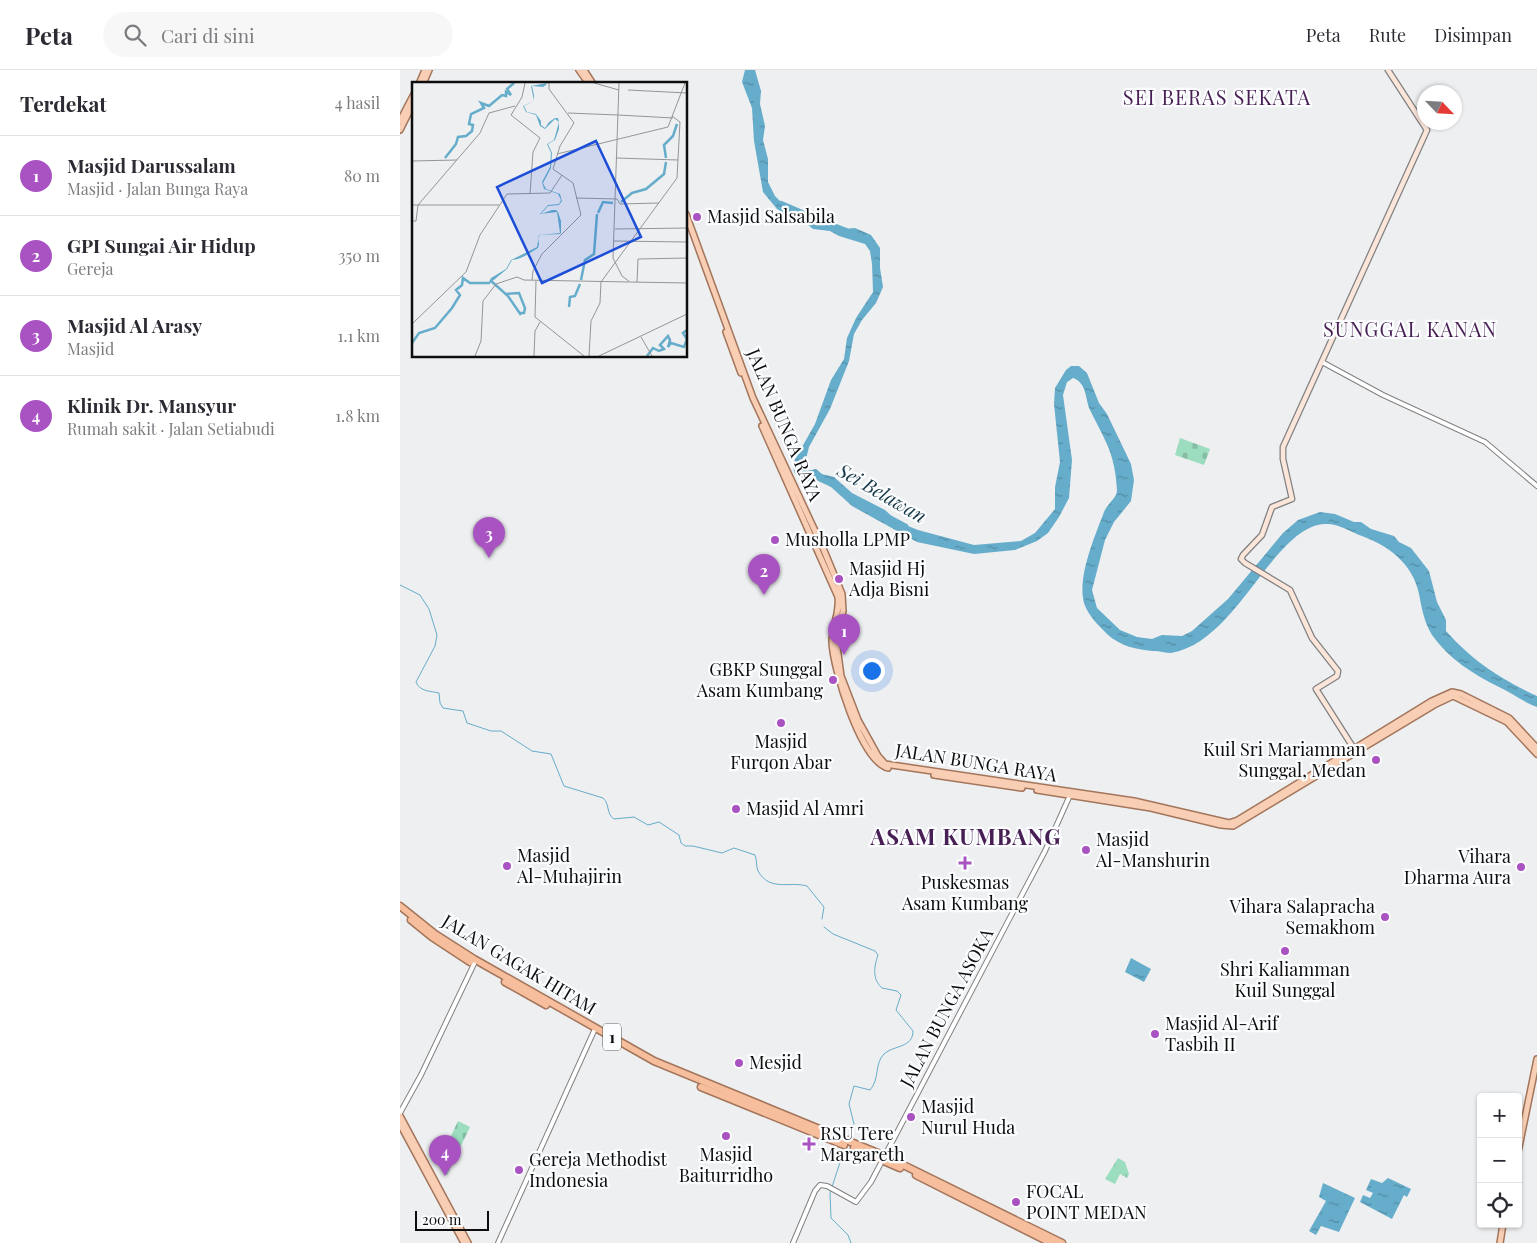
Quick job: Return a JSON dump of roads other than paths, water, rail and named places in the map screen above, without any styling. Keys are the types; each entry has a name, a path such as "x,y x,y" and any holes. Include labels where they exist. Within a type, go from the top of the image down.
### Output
{"highway":[{"name":"JALAN GAGAK HITAM","path":"400,906 435,934 474,959 655,1066 884,1158 1062,1243"},
{"name":"JALAN GAGAK HITAM","path":"400,912 432,938 474,964 544,1002 654,1061 789,1121"},
{"name":"JALAN GAGAK HITAM","path":"967,1198 1051,1243"}],"main road":[{"path":"420,82 426,70"},
{"path":"424,82 429,70"},
{"path":"579,70 588,82"},
{"path":"584,70 592,82"},
{"path":"1355,751 1316,689 1337,676 1338,670 1312,638 1290,590 1254,568 1246,561 1243,555 1262,535 1272,507 1292,499 1282,450 1427,130 1388,70"},
{"path":"400,121 412,98"},
{"path":"400,130 412,106"},
{"name":"JALAN BUNGA RAYA","path":"688,219 753,398 823,548 842,594 843,611 835,632"},
{"name":"JALAN BUNGA RAYA","path":"688,226 752,401 838,597 839,610 835,632 840,684 851,714 876,760 883,766 1071,794 1178,813 1221,825 1233,826 1452,692 1461,694 1509,718 1537,754"},
{"name":"JALAN BUNGA RAYA","path":"1520,732 1537,748"},
{"path":"1521,1138 1537,1059"},
{"path":"400,1115 468,1243"},
{"path":"400,1124 464,1243"},
{"path":"1500,1243 1502,1228"}],"street":[{"path":"1322,362 1384,395 1485,442 1537,486"},
{"name":"JALAN BUNGA ASOKA","path":"793,1243 815,1191 820,1185 827,1186 856,1202 871,1182 1045,851 1071,794"},
{"path":"400,1115 421,1076 474,964"},
{"path":"498,1243 594,1031"}],"water":[{"name":"Sei Belawan","path":"745,70 755,70 761,91 760,104 765,126 763,140 768,159 768,182 775,196 786,207 803,213 814,224 829,224 843,229 855,228 871,235 880,248 880,268 883,287 876,303 862,320 854,334 849,361 830,409 809,447 805,463 807,471 816,469 822,474 834,477 852,493 885,510 898,522 918,530 974,545 1021,541 1035,533 1055,509 1055,487 1060,462 1054,404 1055,388 1066,370 1071,366 1079,366 1087,373 1099,403 1107,414 1131,464 1134,480 1131,501 1114,522 1105,540 1092,590 1097,608 1120,630 1137,637 1152,639 1162,635 1182,636 1192,631 1228,599 1283,533 1298,520 1320,512 1335,514 1354,522 1361,522 1371,529 1394,536 1399,542 1411,548 1429,571 1437,602 1446,620 1446,631 1467,652 1488,668 1511,683 1537,696 1537,707 1480,677 1454,658 1438,643 1427,625 1416,583 1405,565 1398,558 1372,540 1330,524 1306,530 1288,544 1216,629 1194,645 1169,653 1135,648 1112,638 1088,612 1082,593 1085,569 1092,544 1104,512 1117,493 1116,478 1109,448 1090,410 1085,391 1081,383 1073,378 1067,382 1063,395 1072,460 1069,498 1048,533 1037,541 1015,550 974,554 917,542 852,506 831,487 814,479 806,482 799,479 794,472 793,463 815,424 831,380 844,359 847,338 856,318 873,292 872,264 870,251 865,244 839,236 830,231 813,229 802,220 794,219 777,209 763,192 754,141 752,108 742,82"},
{"path":"1131,958 1151,969 1144,982 1125,972"},
{"path":"1388,1178 1411,1189 1407,1197 1404,1195 1392,1219 1360,1202 1363,1195 1370,1198 1373,1193 1366,1190 1371,1179 1382,1183"},
{"path":"1323,1183 1355,1198 1339,1232 1321,1226 1316,1235 1309,1231 1326,1201 1319,1197"}],"waterway":[{"name":"Sei Belawan","path":"781,203 802,212 813,221 828,223 846,230"},
{"name":"Sei Belawan","path":"889,517 906,526"},
{"path":"400,585 420,595 429,609 437,635 435,646 416,682 420,688 439,693 440,703 443,708 463,711 467,723 491,731 501,731 532,751 551,754 564,786 603,798 614,819 634,817 648,825 659,822 679,835 681,843 685,846 722,853 734,848 755,855 758,871 768,882 807,886 824,907 822,919"},
{"path":"824,927 833,934 875,951 878,955 875,977 882,988 897,991 901,995 896,1010 913,1031 910,1040 888,1051 881,1058 875,1081 870,1090 854,1086 849,1104 854,1124 848,1138"},
{"path":"845,1147 830,1193 831,1218 848,1235 851,1243"}],"place":[{"name":"Masjid Salsabila","path":"697,217"},
{"name":"Musholla LPMP","path":"775,540"},
{"name":"Masjid Al Arasy","path":"489,558"},
{"name":"Masjid Hj Adja Bisni","path":"839,579"},
{"name":"GPI Sungai Air Hidup","path":"764,595"},
{"name":"Masjid Darussalam","path":"844,655"},
{"name":"GBKP Sunggal Asam Kumbang","path":"833,680"},
{"name":"Masjid Furqon Abar","path":"781,723"},
{"name":"Kuil Sri Mariamman Sunggal, Medan","path":"1376,760"},
{"name":"Masjid Al Amri","path":"736,809"},
{"name":"Masjid Al-Manshurin","path":"1086,850"},
{"name":"Puskesmas Asam Kumbang","path":"965,863"},
{"name":"Masjid Al-Muhajirin","path":"507,866"},
{"name":"Vihara Dharma Aura","path":"1521,867"},
{"name":"Vihara Salapracha Semakhom","path":"1385,917"},
{"name":"Shri Kaliamman Kuil Sunggal","path":"1285,951"},
{"name":"Masjid Al-Arif Tasbih II","path":"1155,1034"},
{"name":"Mesjid","path":"739,1063"},
{"name":"Masjid Nurul Huda","path":"911,1117"},
{"name":"Masjid Baiturridho","path":"726,1136"},
{"name":"RSU Tere Margareth","path":"809,1144"},
{"name":"Gereja Methodist Indonesia","path":"519,1170"},
{"name":"Klinik Dr. Mansyur","path":"445,1176"},
{"name":"FOCAL POINT MEDAN","path":"1016,1202"}],"district":[{"name":"SEI BERAS SEKATA","path":"1217,98"},
{"name":"SUNGGAL KANAN","path":"1410,330"},
{"name":"ASAM KUMBANG","path":"966,837"}]}
